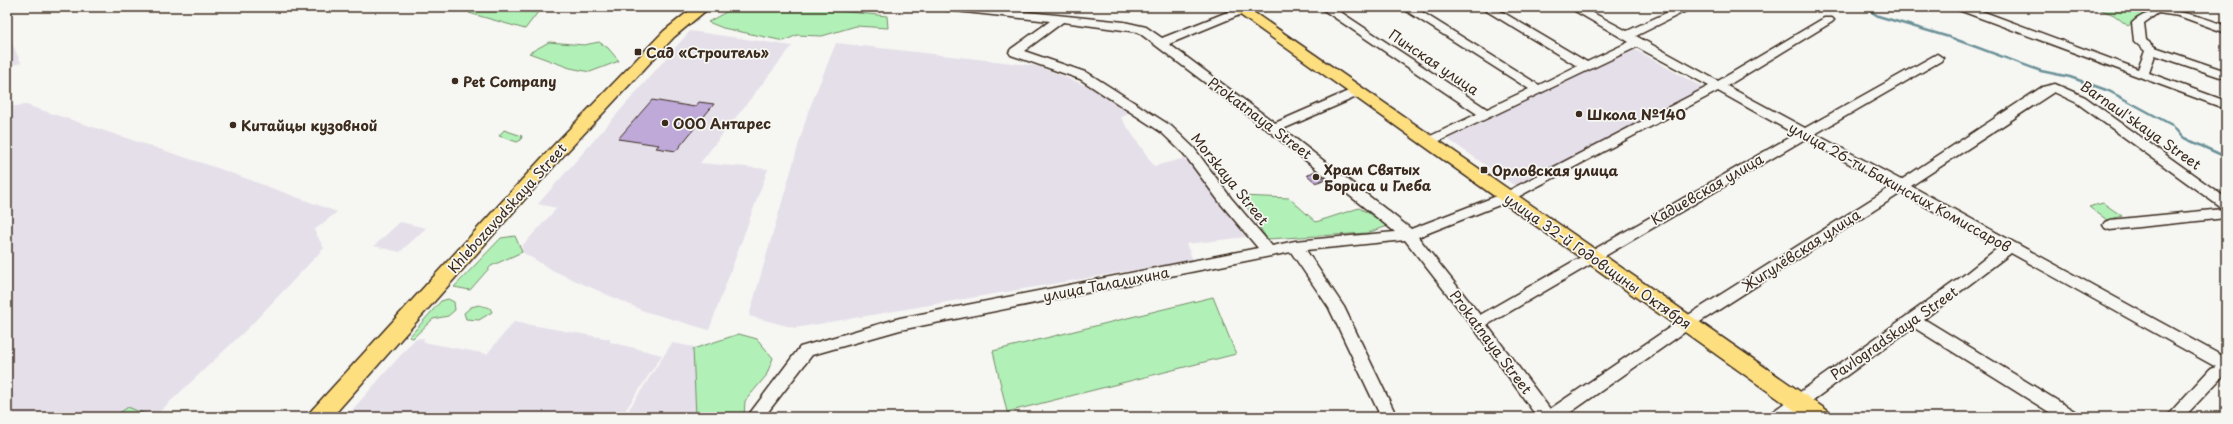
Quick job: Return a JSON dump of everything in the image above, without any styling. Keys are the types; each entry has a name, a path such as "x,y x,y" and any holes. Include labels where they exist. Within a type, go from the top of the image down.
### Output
{"main road":[{"name":"Khlebozavodskaya Street","path":"319,417 562,146 669,34 703,7"},
{"name":"улица 32-й Годовщины Октября","path":"1242,8 1357,92 1820,417"}],"street":[{"name":"Prokatnaya Street","path":"946,7 1068,15 1124,25 1142,30 1160,42 1274,128 1409,235 1478,323 1546,417"},
{"name":"Пинская улица","path":"1325,7 1487,115"},
{"path":"1406,7 1539,90"},
{"path":"1486,7 1587,67"},
{"name":"улица 26-ти Бакинских Комиссаров","path":"1574,7 1802,134 2226,365"},
{"path":"1429,142 1587,67 1688,7"},
{"path":"1960,7 2143,73 2226,106"},
{"path":"1160,42 1242,8"},
{"path":"2226,30 2178,13 2158,10 2144,11 2138,23 2140,41 2151,50 2226,76"},
{"name":"Morskaya Street","path":"1068,15 1015,52 1084,76 1128,102 1166,129 1189,151 1226,201 1269,252"},
{"path":"1409,235 1507,197 1718,86 1828,20"},
{"path":"2143,73 2151,50"},
{"name":"Кадиевская улица","path":"1478,323 1802,134 1937,58"},
{"name":"Жигулёвская улица","path":"1551,417 1687,323 1900,187 2040,93 2055,88"},
{"name":"Barnaul'skaya Street","path":"2055,88 2081,100 2226,205"},
{"path":"1274,128 1357,92"},
{"path":"2110,225 2226,213"},
{"name":"улица Талалихина","path":"755,417 806,351 900,324 1295,246 1409,235"},
{"path":"1295,246 1313,268 1346,321 1389,417"},
{"name":"Pavlogradskaya Street","path":"1778,417 1798,401 1970,279 2009,247"},
{"path":"1914,320 2070,417"},
{"path":"2174,417 2216,373 2226,369"}],"shaded area":[{"path":"690,31 792,46 700,163 768,169 709,330 644,311 554,271 522,252 522,246 557,208 538,204"},
{"path":"7,32 21,63 7,66"},
{"path":"836,43 1038,66 1092,88 1133,110 1121,118 1154,166 1186,158 1246,237 1186,244 1193,260 795,328 749,316 808,112"},
{"name":"Школа №140","path":"1634,49 1705,89 1518,188 1448,139"},
{"path":"26,105 220,169 337,212 314,230 324,248 248,328 154,417 7,417 7,107"},
{"path":"400,222 426,228 400,252 374,246"},
{"path":"514,322 610,339 610,342 662,355 621,417 562,417 549,415 548,417 346,417 415,339 424,338 423,342 487,354"},
{"path":"672,343 711,350 710,417 624,417"}],"green space":[{"path":"473,7 542,7 525,29 469,13"},
{"path":"735,7 822,7 830,10 887,16 888,28 856,26 822,36 797,35 784,41 723,28 708,22"},
{"path":"2094,7 2156,7 2140,16 2128,26 2114,15"},
{"path":"549,42 584,45 599,42 608,48 619,61 590,72 570,68 529,53"},
{"path":"504,130 522,136 521,140 517,142 499,136"},
{"path":"1240,196 1289,198 1316,222 1359,208 1391,225 1367,233 1267,239"},
{"path":"2103,203 2122,216 2107,220 2089,207"},
{"path":"515,236 522,252 491,266 470,290 454,287 501,238"},
{"path":"1213,297 1236,354 1007,412 993,351"},
{"path":"448,299 454,302 455,310 448,316 433,319 413,338 409,337 441,301"},
{"path":"479,305 490,308 492,312 479,320 466,319 464,313 471,307"},
{"path":"739,334 757,339 773,358 766,376 745,401 744,417 696,417 693,349"},
{"path":"128,407 152,417 114,417"}],"building":[{"name":"ООО Антарес","path":"652,100 695,107 699,102 714,104 676,151 656,148 659,145 618,139"},
{"name":"Храм Святых Бориса и Глеба","path":"1315,171 1325,179 1316,183 1307,175"}],"waterway":[{"path":"1864,7 1878,16 1949,37 2041,71 2070,77 2109,91 2172,125 2182,137 2226,157"}],"place":[{"name":"Сад «Строитель»","path":"638,52"},
{"name":"Pet Company","path":"455,81"},
{"name":"Школа №140","path":"1579,114"},
{"name":"ООО Антарес","path":"665,123"},
{"name":"Китайцы кузовной","path":"233,125"},
{"name":"Орловская улица","path":"1484,170"},
{"name":"Храм Святых Бориса и Глеба","path":"1316,177"}]}
